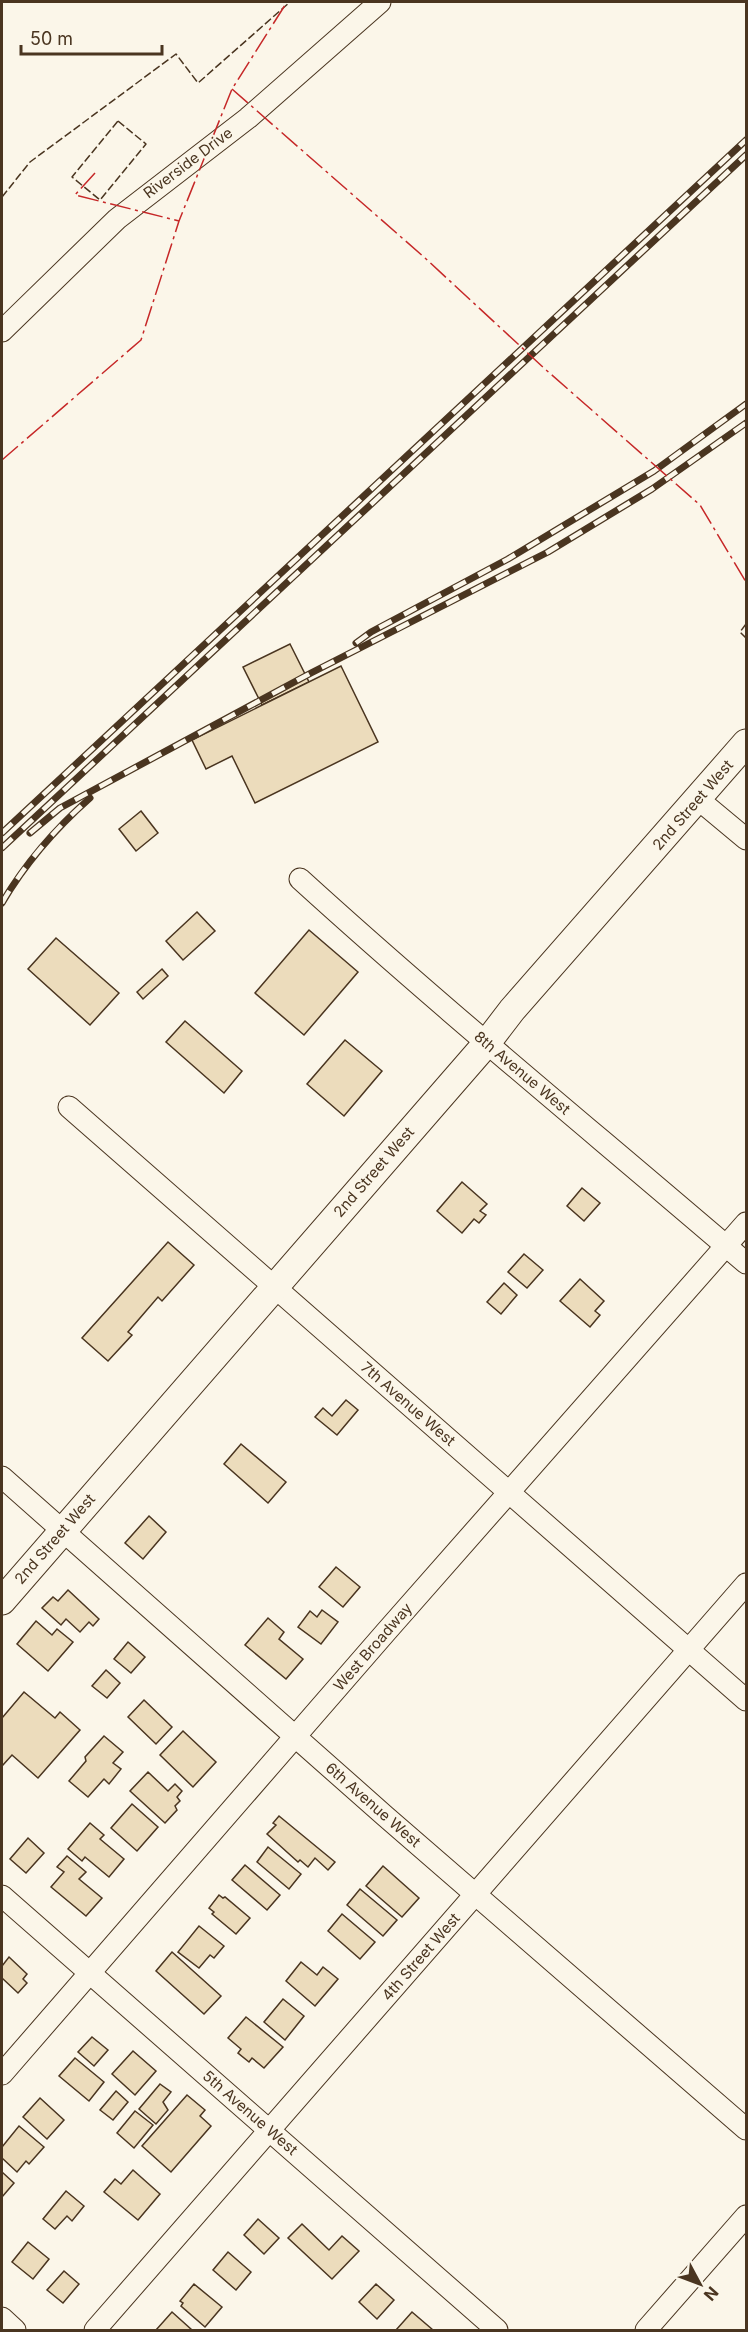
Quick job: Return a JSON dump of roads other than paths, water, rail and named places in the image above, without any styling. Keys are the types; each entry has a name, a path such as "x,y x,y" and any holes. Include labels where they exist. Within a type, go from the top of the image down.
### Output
{"main road":[{"name":"2nd Street West","path":"2,1601 486,1044 512,1010 747,743"}],"street":[{"name":"Riverside Drive","path":"2,331 117,219 248,118 380,2"},
{"path":"698,799 747,839"},
{"name":"8th Avenue West","path":"300,879 486,1044 747,1263"},
{"name":"7th Avenue West","path":"69,1107 747,1700"},
{"name":"West Broadway","path":"2,2074 295,1736 747,1223"},
{"name":"6th Avenue West","path":"2,1477 476,1895 747,2129"},
{"name":"4th Street West","path":"95,2331 747,1584"},
{"name":"5th Avenue West","path":"2,1896 497,2331"},
{"path":"646,2331 747,2216"},
{"path":"2,2318 15,2331"}],"railway":[{"path":"2,833 746,140"},
{"path":"2,848 746,155"},
{"path":"356,643 371,632 508,559 654,471 746,404"},
{"path":"30,833 60,808 311,673 548,552 652,489 746,423"},
{"path":"2,903 42,847 90,798"}]}
